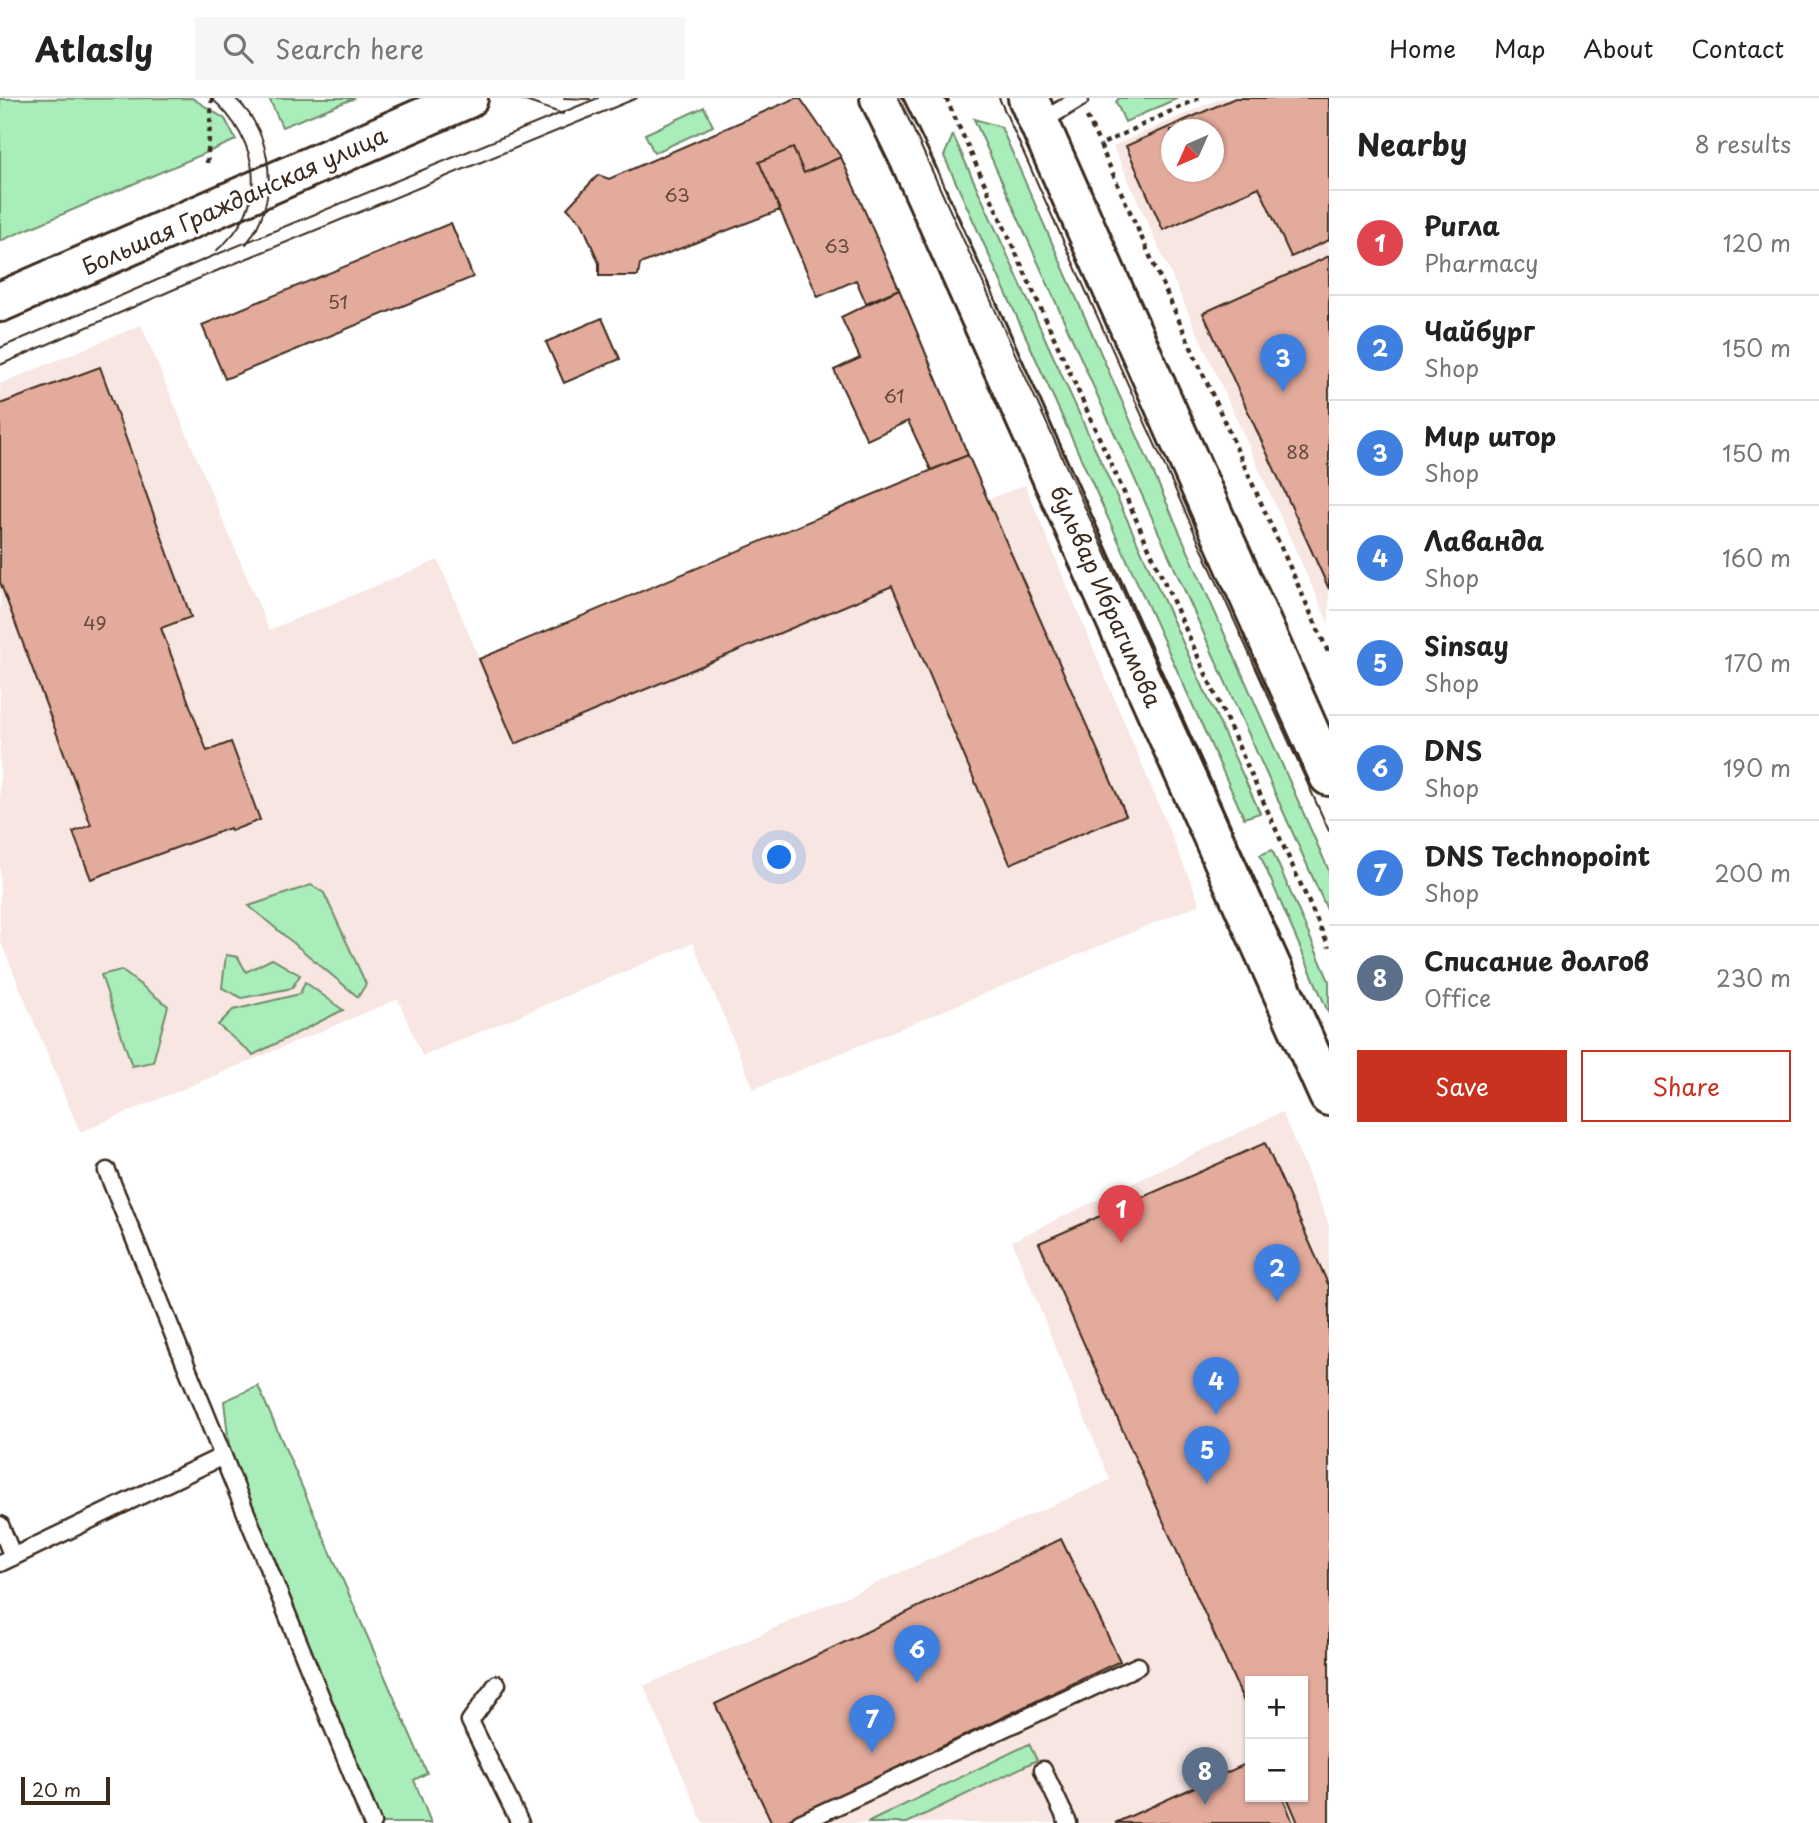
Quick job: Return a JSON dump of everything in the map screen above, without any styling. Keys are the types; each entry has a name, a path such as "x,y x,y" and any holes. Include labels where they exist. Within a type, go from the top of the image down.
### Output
{"main road":[{"name":"Большая Гражданская улица","path":"0,302 468,98"},
{"name":"бульвар Ибрагимова","path":"880,98 918,176 1329,1096"},
{"path":"1033,111 1329,776"}],"lane":[{"path":"1033,111 1080,98"},
{"path":"107,1171 372,1823"},
{"path":"0,1525 7,1560 223,1456"},
{"path":"800,1823 1138,1665"},
{"path":"498,1684 470,1721 520,1823"},
{"path":"1043,1770 1068,1823"}],"path":[{"path":"207,163 212,98"},
{"path":"946,98 1329,947"},
{"path":"1199,98 1100,145 1329,654"}],"shaded area":[{"path":"1221,98 1329,98 1329,624 1113,146 1161,125 1161,182 1224,182 1224,119 1174,119"},
{"path":"141,325 269,630 438,560 479,658 968,455 987,500 1025,485 1200,904 754,1089 693,943 422,1056 398,999 80,1132 0,940 0,384"},
{"path":"1282,1112 1329,1224 1329,1823 703,1823 644,1686 1110,1480 1012,1241"}],"green space":[{"path":"192,98 225,119 236,140 0,241 0,99"},
{"path":"269,98 355,98 282,127"},
{"path":"1119,98 1178,98 1125,122 1116,102"},
{"path":"704,107 713,126 654,153 645,134"},
{"path":"974,119 1001,127 1329,871 1329,914"},
{"path":"953,135 1260,813 1244,818 944,156"},
{"path":"1272,850 1329,981 1329,1014 1260,855"},
{"path":"311,885 324,893 366,984 358,997 249,906"},
{"path":"226,955 238,957 246,972 272,959 300,975 292,988 242,998 222,988"},
{"path":"121,970 168,1006 153,1062 132,1066 101,975"},
{"path":"305,982 343,1010 253,1055 218,1025 233,1010 300,994"},
{"path":"258,1386 427,1773 414,1780 431,1823 382,1823 230,1453 224,1401"},
{"path":"1029,1744 1037,1760 907,1823 867,1823"}],"building":[{"path":"800,98 841,157 804,173 793,148 759,162 780,210 640,264 638,276 599,276 599,263 582,223 567,208 598,175 609,179"},
{"path":"1235,98 1329,98 1329,240 1291,257 1259,187 1163,230 1126,146 1161,131 1161,182 1224,182 1224,119 1187,119"},
{"path":"793,148 804,173 841,157 899,289 866,303 856,280 818,297 759,162"},
{"path":"451,223 473,277 225,379 202,325"},
{"path":"1329,256 1329,589 1203,313"},
{"path":"899,289 968,455 931,470 908,421 867,440 834,370 860,358 841,317"},
{"path":"602,318 620,359 564,383 546,342"},
{"path":"100,367 191,617 161,628 207,751 231,742 260,820 231,831 230,828 91,879 73,832 91,825 0,582 0,404"},
{"path":"968,455 1126,815 1010,864 892,586 515,744 479,659"},
{"path":"1265,1143 1329,1286 1329,1823 1298,1823 1289,1802 1308,1802 1308,1676 1245,1676 1245,1704 1039,1243"},
{"path":"1061,1539 1120,1661 782,1823 772,1823 715,1704"},
{"path":"1245,1764 1245,1802 1285,1802 1293,1823 1115,1823"}],"tram line":[{"path":"211,98 228,115 240,133 249,153 252,174 252,194 245,214 234,234 216,251"},
{"path":"235,98 258,130 268,169 264,209 246,244"},
{"path":"517,98 563,114"},
{"path":"564,98 590,99"},
{"path":"0,348 208,258 598,98"},
{"path":"0,365 214,272 637,98"},
{"path":"899,98 1329,1045"},
{"path":"999,98 1329,831"}],"place":[{"name":"Мир штор","path":"1283,392"},
{"name":"Ригла","path":"1121,1243"},
{"name":"Чайбург","path":"1277,1302"},
{"name":"Лаванда","path":"1216,1415"},
{"name":"Sinsay","path":"1207,1484"},
{"name":"DNS","path":"917,1683"},
{"name":"DNS Technopoint","path":"872,1753"},
{"name":"Списание долгов","path":"1205,1805"}]}
